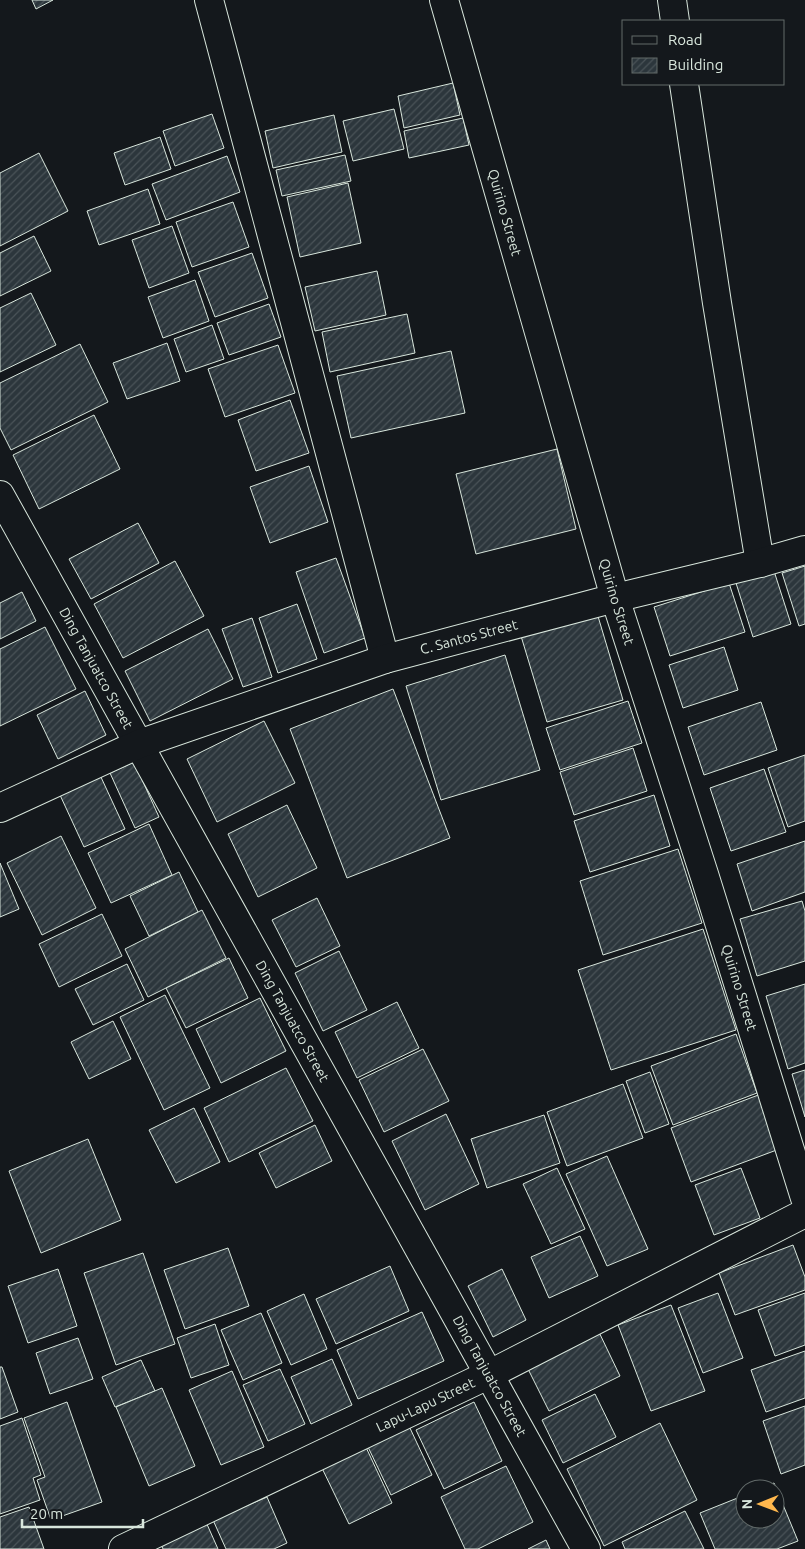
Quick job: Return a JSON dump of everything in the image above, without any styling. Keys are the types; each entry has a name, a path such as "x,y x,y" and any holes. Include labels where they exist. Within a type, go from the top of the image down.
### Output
{"street":[{"path":"208,0 385,659"},
{"name":"Quirino Street","path":"444,0 615,598 701,864 805,1198"},
{"path":"672,0 675,20"},
{"path":"684,85 717,303 760,563"},
{"name":"Ding Tanjuatco Street","path":"0,495 586,1549"},
{"name":"C. Santos Street","path":"0,808 139,744 385,659 805,550"},
{"name":"Lapu-Lapu Street","path":"123,1549 490,1374 805,1213"}],"building":[{"path":"32,0 53,0 36,9"},
{"path":"453,83 460,115 404,128 398,96"},
{"path":"394,109 404,149 353,161 343,121"},
{"path":"212,114 224,148 175,166 163,131"},
{"path":"334,115 342,152 273,168 265,131"},
{"path":"463,118 469,145 409,158 404,131"},
{"path":"160,137 171,169 125,185 114,153"},
{"path":"39,153 68,211 0,246 0,173"},
{"path":"345,155 351,181 282,196 276,170"},
{"path":"227,156 240,192 166,220 152,184"},
{"path":"348,183 361,243 300,257 287,197"},
{"path":"148,189 160,224 99,245 87,211"},
{"path":"233,202 249,247 192,267 176,222"},
{"path":"172,226 189,273 149,288 132,240"},
{"path":"34,236 51,271 0,296 0,253"},
{"path":"252,253 268,298 215,317 198,272"},
{"path":"377,271 386,315 315,331 305,287"},
{"path":"195,280 209,321 163,338 148,297"},
{"path":"31,293 56,345 0,372 0,308"},
{"path":"269,304 281,337 229,355 217,323"},
{"path":"407,314 415,353 330,372 322,332"},
{"path":"212,325 224,359 186,372 174,339"},
{"path":"167,343 180,381 127,399 113,363"},
{"path":"80,344 108,402 11,450 0,428 0,383"},
{"path":"278,345 295,393 225,417 208,369"},
{"path":"451,351 465,413 351,438 337,376"},
{"path":"290,400 309,453 256,471 238,420"},
{"path":"94,415 120,469 39,509 13,455"},
{"path":"557,449 576,529 476,554 456,474"},
{"path":"309,466 328,522 270,543 250,487"},
{"path":"138,523 159,563 91,599 69,559"},
{"path":"336,558 365,638 324,653 296,572"},
{"path":"175,561 204,616 123,658 94,604"},
{"path":"805,566 805,624 799,626 782,573"},
{"path":"774,571 791,624 753,637 736,583"},
{"path":"729,583 745,632 670,656 654,607"},
{"path":"22,592 36,621 0,639 0,603"},
{"path":"297,604 317,659 278,673 259,618"},
{"path":"597,613 623,700 547,722 521,636"},
{"path":"252,618 272,677 243,687 222,629"},
{"path":"45,627 76,689 0,726 0,649"},
{"path":"208,629 233,679 150,721 125,671"},
{"path":"724,647 738,690 683,708 669,665"},
{"path":"505,655 540,770 441,800 406,686"},
{"path":"393,689 450,838 347,878 290,729"},
{"path":"85,691 106,735 58,759 37,715"},
{"path":"628,701 642,743 560,770 546,728"},
{"path":"761,702 777,750 704,775 688,727"},
{"path":"264,721 295,783 217,822 187,759"},
{"path":"633,748 647,791 574,815 560,772"},
{"path":"805,755 805,821 788,827 768,768"},
{"path":"134,762 159,817 135,828 110,773"},
{"path":"764,769 786,832 731,851 710,788"},
{"path":"100,775 125,829 84,847 60,795"},
{"path":"654,795 670,846 590,872 574,821"},
{"path":"287,805 317,868 258,897 228,834"},
{"path":"149,824 172,875 111,903 88,853"},
{"path":"61,836 96,908 42,935 7,863"},
{"path":"805,841 805,892 752,911 737,864"},
{"path":"678,849 702,923 603,955 580,881"},
{"path":"0,863 19,909 0,917"},
{"path":"179,872 198,912 149,936 130,896"},
{"path":"317,898 340,946 296,967 272,920"},
{"path":"802,901 805,911 805,961 757,976 740,919"},
{"path":"202,910 226,958 148,997 125,949"},
{"path":"102,914 122,956 59,987 39,944"},
{"path":"703,929 736,1030 611,1070 578,970"},
{"path":"339,951 367,1010 323,1031 295,973"},
{"path":"229,958 248,998 186,1028 166,988"},
{"path":"127,964 144,1000 93,1025 75,989"},
{"path":"805,984 805,1063 788,1069 766,996"},
{"path":"165,995 210,1088 164,1110 120,1017"},
{"path":"260,998 286,1051 221,1083 196,1029"},
{"path":"397,1002 419,1048 357,1078 335,1032"},
{"path":"113,1021 131,1059 89,1079 71,1042"},
{"path":"736,1034 757,1093 673,1125 651,1066"},
{"path":"423,1049 449,1101 384,1132 359,1080"},
{"path":"286,1068 313,1121 229,1162 204,1108"},
{"path":"805,1070 805,1117 792,1074"},
{"path":"650,1072 669,1124 645,1133 626,1081"},
{"path":"623,1084 643,1138 567,1166 547,1112"},
{"path":"761,1094 782,1148 691,1182 671,1128"},
{"path":"194,1108 220,1162 176,1183 149,1130"},
{"path":"446,1114 479,1184 425,1210 392,1141"},
{"path":"544,1115 560,1163 487,1188 471,1139"},
{"path":"315,1125 332,1161 276,1188 259,1153"},
{"path":"88,1139 121,1220 41,1253 9,1171"},
{"path":"607,1156 648,1249 607,1266 566,1174"},
{"path":"557,1168 585,1229 551,1244 523,1184"},
{"path":"741,1168 760,1218 714,1235 695,1185"},
{"path":"580,1236 598,1276 549,1298 531,1257"},
{"path":"793,1245 805,1277 805,1290 735,1315 719,1273"},
{"path":"228,1248 249,1306 185,1329 164,1270"},
{"path":"143,1253 175,1344 116,1365 84,1273"},
{"path":"390,1266 409,1311 336,1344 316,1299"},
{"path":"58,1269 77,1326 28,1343 8,1286"},
{"path":"502,1269 526,1320 493,1337 468,1286"},
{"path":"718,1293 743,1358 703,1373 678,1308"},
{"path":"805,1293 805,1345 775,1356 758,1310"},
{"path":"304,1294 327,1349 291,1365 267,1311"},
{"path":"671,1305 705,1391 651,1411 618,1325"},
{"path":"422,1312 444,1361 358,1399 337,1350"},
{"path":"261,1313 282,1363 243,1380 221,1330"},
{"path":"215,1324 229,1365 191,1378 177,1338"},
{"path":"597,1328 620,1376 549,1411 525,1363"},
{"path":"78,1338 93,1379 50,1394 36,1353"},
{"path":"805,1351 805,1398 766,1412 751,1370"},
{"path":"332,1359 352,1405 311,1424 291,1377"},
{"path":"141,1360 155,1391 115,1407 102,1377"},
{"path":"0,1367 2,1367 18,1412 0,1419"},
{"path":"280,1369 305,1424 268,1441 243,1385"},
{"path":"232,1371 264,1447 221,1465 189,1390"},
{"path":"162,1388 195,1466 149,1486 116,1407"},
{"path":"595,1394 616,1437 563,1463 542,1420"},
{"path":"67,1402 102,1502 51,1520 37,1480 45,1477 24,1418"},
{"path":"474,1402 502,1461 444,1489 416,1430"},
{"path":"805,1406 805,1465 781,1474 763,1421"},
{"path":"22,1418 41,1475 33,1478 40,1500 0,1514 0,1426"},
{"path":"660,1423 697,1500 604,1546 567,1469"},
{"path":"409,1426 432,1475 391,1495 368,1447"},
{"path":"364,1443 392,1503 349,1524 320,1464"},
{"path":"506,1466 533,1522 478,1549 465,1549 441,1497"},
{"path":"267,1497 287,1543 274,1549 226,1549 213,1520"},
{"path":"735,1499 735,1529 785,1529 785,1510 798,1541 777,1549 715,1549 700,1513"},
{"path":"29,1507 44,1549 0,1549 0,1517"},
{"path":"685,1511 704,1549 625,1549 622,1542"},
{"path":"206,1522 218,1549 163,1549 160,1542"},
{"path":"546,1540 550,1549 528,1549"}]}
